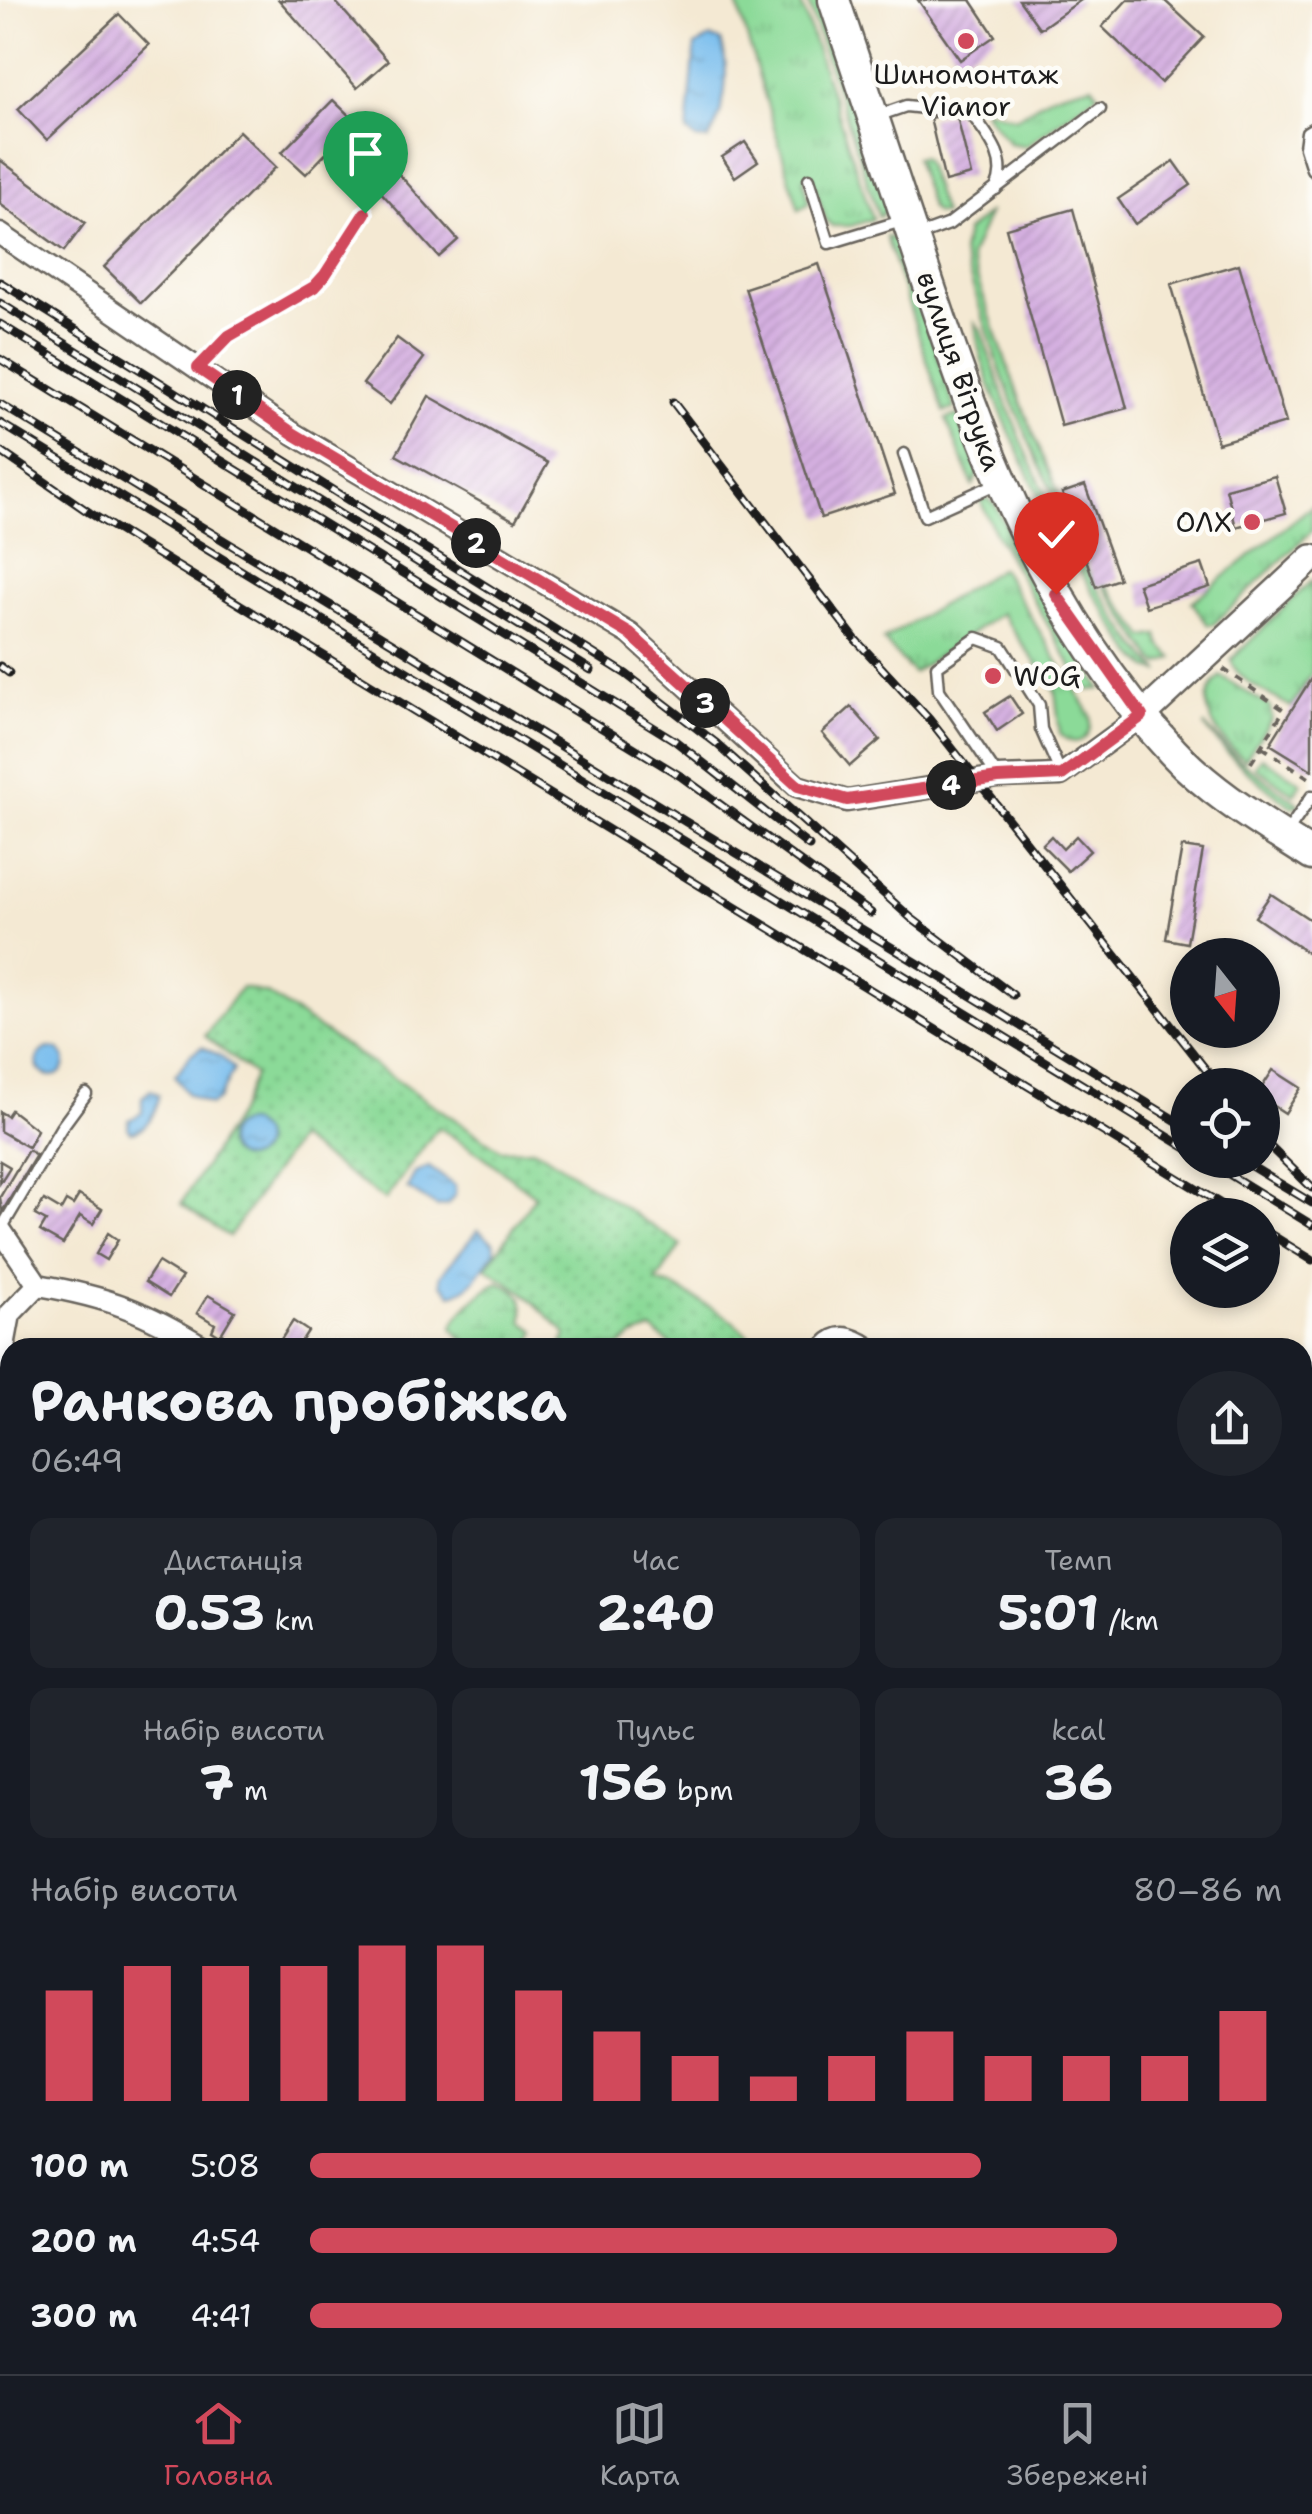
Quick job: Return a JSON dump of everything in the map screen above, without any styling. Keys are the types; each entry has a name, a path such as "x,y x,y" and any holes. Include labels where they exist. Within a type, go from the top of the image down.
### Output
{"main road":[{"name":"вулиця Вітрука","path":"834,0 881,114"},
{"name":"вулиця Вітрука","path":"848,0 917,226 1006,479 1063,605 1148,711"},
{"path":"1148,711 1203,759 1302,832"},
{"path":"1148,711 1197,774 1312,855"}],"street":[{"path":"0,234 294,434 630,634 798,786 847,800 998,778 1062,775 1148,711 1312,558"},
{"path":"0,1229 38,1284 108,1298 187,1338"},
{"path":"5,1314 38,1284"}],"lane":[{"path":"881,114 910,106 972,113 999,156 1002,169 996,190"},
{"path":"808,179 830,243 917,226 949,224 1100,109"},
{"path":"1312,129 1307,132 1305,147 1312,169"},
{"path":"198,368 229,336 314,287 365,213"},
{"path":"904,454 925,516 1006,479"},
{"path":"998,778 939,690 937,666 977,638 1002,647 1039,705 1040,730 1062,775"},
{"path":"1302,832 1312,796"},
{"path":"0,1229 60,1128 86,1094"}],"path":[{"path":"1221,668 1284,710 1249,766"},
{"path":"1261,747 1312,780"}],"green space":[{"path":"736,0 800,0 873,219 851,226 832,226 826,220 811,176 803,179 809,203 799,210"},
{"path":"807,0 820,0 888,201 886,211 879,217"},
{"path":"1092,85 1098,93 1026,146 1009,143 985,113 985,109 1016,118 1052,95"},
{"path":"922,157 943,214 931,209 915,158"},
{"path":"989,212 970,257 1023,408 1094,566 1145,637 1158,635 1160,644 1173,658 1159,664 1092,569 1039,465 1002,376 962,253 966,232"},
{"path":"886,237 895,238 902,245 955,409 944,412"},
{"path":"975,323 1019,434 1066,534 1123,627 1161,672 1148,668 1135,656 1052,520 993,393"},
{"path":"957,415 979,471 973,486 946,419"},
{"path":"988,498 1101,689 1088,690 1082,684 995,533 980,500"},
{"path":"1312,506 1312,531 1214,624 1208,625 1192,602"},
{"path":"1001,568 1090,714 1090,729 1083,739 1073,742 1060,734 1055,691 1001,613 913,673 883,640"},
{"path":"1312,580 1312,673 1291,707 1247,681 1231,660"},
{"path":"1221,676 1270,707 1272,719 1245,760 1218,732 1208,710 1212,687"},
{"path":"1204,725 1239,760 1300,805 1292,807 1256,779"},
{"path":"1262,757 1302,783 1294,794 1255,767"},
{"path":"241,987 267,994 501,1150 533,1149 542,1153 681,1245 656,1282 672,1286 728,1317 751,1338 662,1338 652,1330 631,1338 565,1338 567,1334 523,1292 486,1268 535,1196 438,1127 385,1200 297,1139 229,1237 181,1204 241,1108 254,1075 205,1036"},
{"path":"499,1282 521,1297 523,1322 536,1331 533,1338 460,1337 453,1328 455,1322 486,1289"}],"water":[{"path":"711,38 721,41 726,66 725,92 719,118 708,140 696,139 687,132 695,46"},
{"path":"202,1047 221,1056 234,1069 218,1100 210,1105 187,1094 175,1076 191,1054"},
{"path":"51,1048 61,1052 65,1062 61,1072 51,1076 41,1072 37,1062 41,1052"},
{"path":"151,1090 159,1095 154,1113 142,1128 131,1132 129,1120 142,1113 142,1097"},
{"path":"245,1123 258,1128 263,1141 258,1154 245,1159 232,1154 227,1141 232,1128"},
{"path":"429,1167 455,1186 455,1195 447,1205 437,1207 407,1188 415,1173"},
{"path":"478,1230 494,1243 495,1251 471,1283 451,1294 441,1284 440,1276"}],"building":[{"path":"279,0 334,0 388,61 357,88"},
{"path":"918,0 971,0 995,36 960,60"},
{"path":"1019,0 1081,0 1040,29"},
{"path":"1127,0 1164,0 1204,37 1161,83 1102,27"},
{"path":"119,14 149,45 47,140 18,109"},
{"path":"333,100 356,122 306,174 282,152"},
{"path":"956,112 971,175 945,182 930,118"},
{"path":"239,131 276,167 141,303 104,267"},
{"path":"365,136 458,240 439,257 346,153"},
{"path":"745,142 758,161 735,177 722,157"},
{"path":"0,160 85,223 64,251 0,204"},
{"path":"1174,161 1191,185 1135,224 1118,199"},
{"path":"1073,209 1127,408 1061,426 1006,228"},
{"path":"819,264 895,494 821,518 745,288"},
{"path":"1239,264 1286,423 1218,443 1171,284"},
{"path":"397,338 424,358 390,404 363,384"},
{"path":"429,396 548,463 515,521 396,455"},
{"path":"1275,476 1286,513 1236,527 1226,489"},
{"path":"1085,485 1119,579 1096,587 1062,493"},
{"path":"1202,564 1210,587 1146,607 1138,584"},
{"path":"1312,677 1312,770 1270,744"},
{"path":"1010,696 1022,714 997,731 985,712"},
{"path":"851,707 880,740 850,766 822,733"},
{"path":"1051,836 1063,849 1076,836 1090,851 1068,871 1042,845"},
{"path":"1182,847 1203,850 1188,938 1166,939"},
{"path":"1271,894 1312,921 1312,956 1255,917"},
{"path":"1280,1074 1301,1088 1285,1113 1280,1110"},
{"path":"11,1110 37,1130 28,1147 0,1131 0,1112 7,1116"},
{"path":"28,1150 36,1155 2,1212 0,1197"},
{"path":"0,1161 10,1167 0,1183"},
{"path":"79,1195 102,1209 93,1224 80,1216 63,1244 40,1231 46,1221 35,1215 44,1200 61,1210 66,1201 73,1205"},
{"path":"108,1233 118,1240 106,1260 96,1254"},
{"path":"158,1262 182,1277 169,1297 145,1282"},
{"path":"208,1295 235,1311 220,1336 212,1331 215,1324 197,1313"},
{"path":"293,1321 308,1331 303,1338 282,1338"}],"railway":[{"path":"0,282 626,674 716,743 911,918 1013,995"},
{"path":"0,303 591,670"},
{"path":"0,324 674,740 809,846"},
{"path":"0,359 682,777 871,913"},
{"path":"673,402 855,639 929,719 1205,1068"},
{"path":"0,404 1170,1117"},
{"path":"0,423 1170,1138"},
{"path":"0,451 90,513 1211,1198"},
{"path":"0,666 9,673"},
{"path":"1280,1157 1312,1188"},
{"path":"1235,1178 1312,1225"},
{"path":"1271,1178 1312,1203"},
{"path":"1280,1240 1312,1260"}],"place":[{"name":"Шиномонтаж Vianor","path":"966,41"},
{"name":"ОЛХ","path":"1252,522"},
{"name":"WOG","path":"993,676"}],"route":[{"path":"365,213 314,287 229,336 198,368 294,434 630,634 798,786 847,800 998,778 1062,775 1142,716 1056,594"}]}
